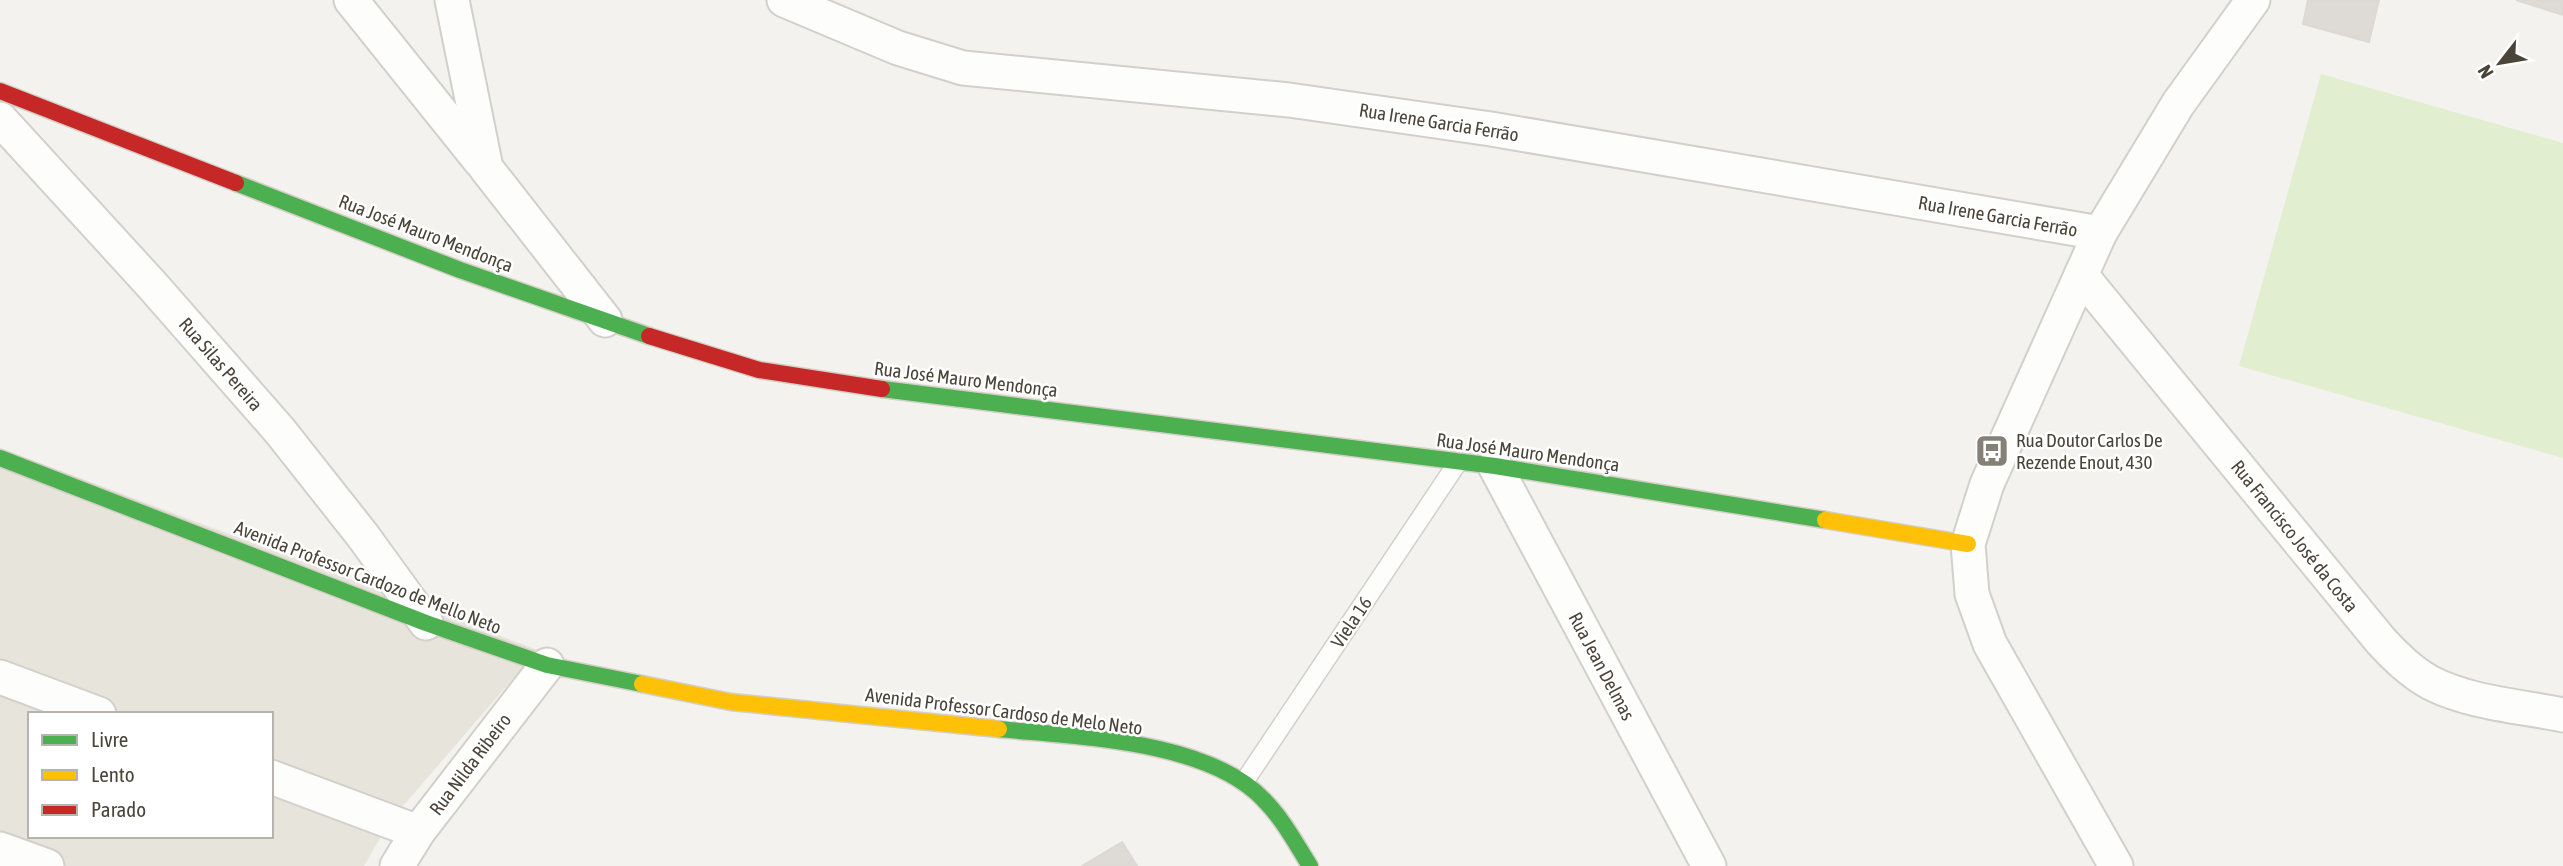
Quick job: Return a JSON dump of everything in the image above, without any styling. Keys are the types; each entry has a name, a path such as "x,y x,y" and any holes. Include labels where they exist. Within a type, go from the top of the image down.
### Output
{"street":[{"path":"351,0 605,320"},
{"path":"453,0 485,168"},
{"name":"Rua Irene Garcia Ferrão","path":"784,0 898,48 963,68 1289,100 1437,121 2100,233"},
{"path":"2116,866 1990,644 1972,594 1968,544 1987,484 2100,233 2178,104 2253,0"},
{"name":"Rua José Mauro Mendonça","path":"0,91 460,270 680,348 759,370 824,382 1495,466 1968,544"},
{"name":"Rua Silas Pereira","path":"0,119 152,285 280,431 363,536 426,623"},
{"name":"Rua Francisco José da Costa","path":"2081,275 2381,641 2404,665 2430,682 2457,694 2563,715"},
{"name":"Avenida Professor Cardozo de Mello Neto","path":"0,458 426,623 547,664 731,702"},
{"name":"Rua Jean Delmas","path":"1495,466 1709,866"},
{"name":"Rua Nilda Ribeiro","path":"397,866 418,832 547,664"},
{"path":"0,677 94,712"},
{"name":"Avenida Professor Cardoso de Melo Neto","path":"731,702 1125,742 1208,763 1244,782 1264,799 1281,820 1310,866"},
{"path":"273,778 418,832"},
{"path":"0,849 47,866"}],"lane":[{"name":"Viela 16","path":"1244,782 1458,462"}],"shaded area":[{"path":"0,448 538,650 390,821 364,866 0,866"}],"green space":[{"path":"2321,74 2563,143 2563,458 2239,366"}],"building":[{"path":"2308,0 2379,0 2369,42 2303,24"},
{"path":"2516,0 2563,0 2563,15"},
{"path":"1122,842 1137,866 1082,866"}],"traffic: fast":[{"path":"236,183 460,270 649,336"},
{"path":"882,389 1495,466 1825,520"},
{"path":"0,458 426,623 547,665 642,684"},
{"path":"999,729 1140,745 1176,753 1210,765 1240,780 1271,807 1310,866"}],"traffic: slow":[{"path":"1825,520 1968,544"},
{"path":"642,684 731,702 999,729"}],"traffic: jam":[{"path":"0,91 236,183"},
{"path":"649,336 759,370 882,389"}],"place":[{"name":"Rua Doutor Carlos De Rezende Enout, 430","path":"1992,451"}]}
